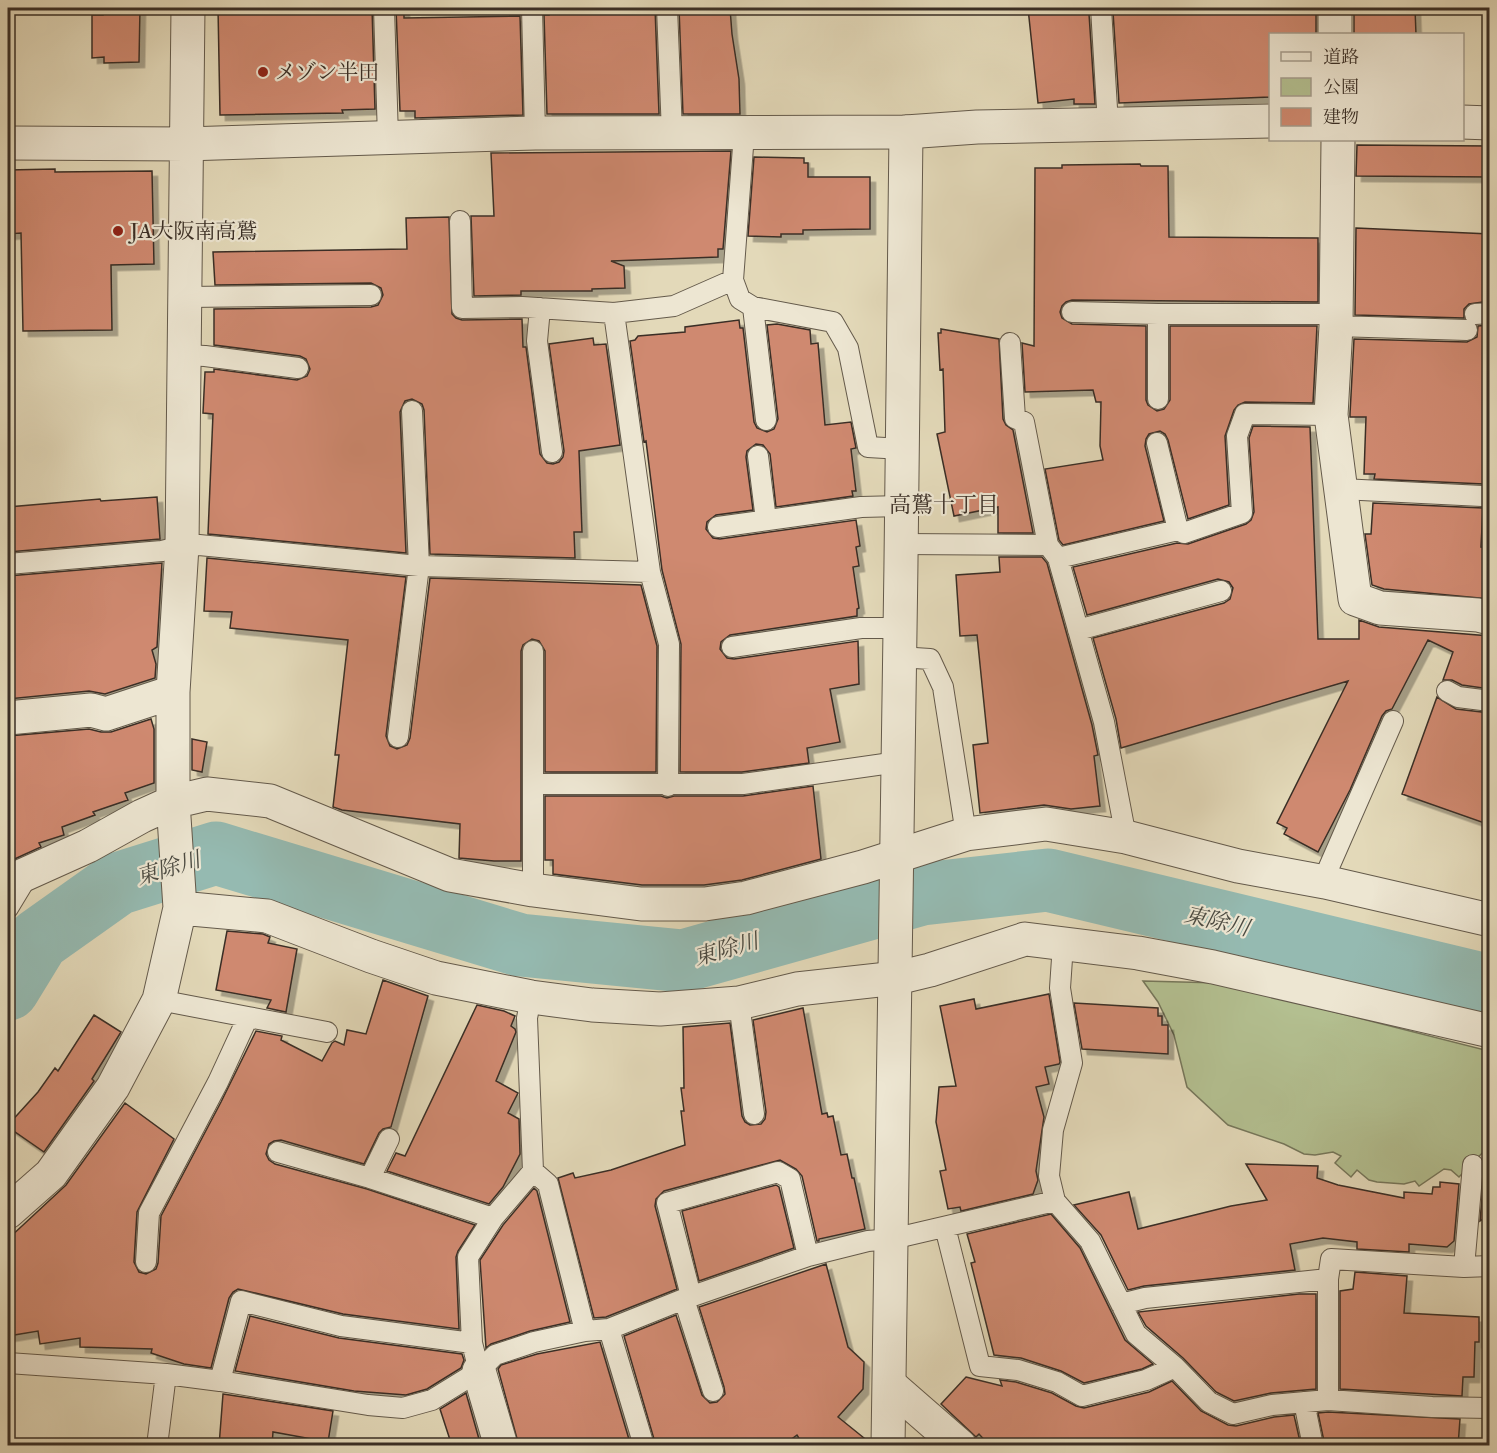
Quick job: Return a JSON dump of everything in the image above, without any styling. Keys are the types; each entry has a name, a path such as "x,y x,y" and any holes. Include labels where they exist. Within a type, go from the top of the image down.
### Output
{"street":[{"path":"8,1212 51,1174 113,1087 159,1000 180,908 173,801 174,692 182,546 188,8"},
{"path":"1335,8 1335,33"},
{"path":"8,143 186,144 536,133 906,132 977,127 1269,121"},
{"path":"1464,122 1490,123"},
{"path":"888,1446 897,978 906,132"},
{"path":"1338,141 1336,320 1331,415 1355,599 1380,608 1478,615 1490,618"},
{"path":"8,718 92,710 105,714 174,692"},
{"path":"19,877 88,846 173,801 207,794 270,801 450,875 533,890 641,904 705,904 746,898 863,867 966,834 1046,824 1126,837 1238,866 1324,882 1490,920"},
{"path":"180,908 267,916 436,978 531,997 592,1005 660,1010 739,1003 797,989 897,978 930,970 1025,939 1138,953 1213,967 1490,1031"},
{"path":"476,1357 501,1446"},
{"path":"890,1385 960,1446"}],"lane":[{"path":"384,8 388,138"},
{"path":"532,8 536,133"},
{"path":"667,8 672,133"},
{"path":"1101,8 1108,125"},
{"path":"742,132 733,280 740,299 753,307 833,322 848,348 868,447 902,449"},
{"path":"460,221 462,308 540,308 614,313 674,306 733,280"},
{"path":"185,297 371,295"},
{"path":"753,307 766,420"},
{"path":"540,308 537,341 552,452"},
{"path":"1072,312 1336,320 1477,319"},
{"path":"614,313 650,572 669,644 668,786"},
{"path":"1158,314 1158,399"},
{"path":"1010,343 1015,418 1024,422 1053,551 1104,722 1126,837"},
{"path":"184,356 205,356 298,368"},
{"path":"398,737 419,566 412,411"},
{"path":"900,544 1053,551 1178,530 1184,532 1242,513 1237,436 1245,414 1331,415"},
{"path":"1157,443 1178,530"},
{"path":"758,456 766,520"},
{"path":"1341,489 1482,496"},
{"path":"718,527 861,507 901,506"},
{"path":"8,564 162,551 199,545 419,566 650,572"},
{"path":"1077,630 1221,591"},
{"path":"732,647 861,628 899,643 930,659 943,687 966,834"},
{"path":"532,651 533,890"},
{"path":"1447,691 1458,697 1490,701"},
{"path":"1324,882 1393,721"},
{"path":"533,784 668,786 743,784 898,762"},
{"path":"8,908 19,877"},
{"path":"1063,944 1060,988 1072,1063 1053,1130 1049,1176 1055,1201 1090,1241 1136,1334 1175,1367 1209,1402 1233,1414 1272,1405 1328,1400 1432,1407 1490,1408"},
{"path":"476,1357 468,1257 493,1218 533,1171 527,1018 531,997"},
{"path":"159,1000 327,1032"},
{"path":"739,1003 754,1114"},
{"path":"146,1262 149,1213 218,1082 248,1017"},
{"path":"370,1178 389,1139"},
{"path":"278,1152 370,1178 493,1218"},
{"path":"1464,1267 1473,1165"},
{"path":"533,1171 548,1184 585,1331"},
{"path":"713,1391 688,1297 667,1203 778,1172 790,1179 808,1256"},
{"path":"220,1381 241,1301 476,1357 495,1355 534,1342 585,1331 609,1329 688,1297 808,1256 1055,1201"},
{"path":"945,1227 980,1366 1018,1370 1057,1382 1082,1396 1146,1380 1175,1367"},
{"path":"1328,1400 1328,1279 1331,1259 1464,1267 1490,1266"},
{"path":"1121,1304 1145,1298 1328,1279"},
{"path":"609,1329 644,1446"},
{"path":"8,1363 166,1374 368,1405 404,1408 432,1400 476,1357"},
{"path":"157,1446 166,1374"},
{"path":"1304,1402 1313,1446"}],"green space":[{"path":"1143,981 1220,983 1489,1051 1489,1146 1459,1177 1451,1170 1444,1169 1419,1186 1415,1181 1404,1184 1369,1180 1357,1170 1351,1177 1335,1163 1341,1156 1333,1152 1304,1154 1284,1144 1228,1125 1187,1087 1174,1035 1158,1002"}],"building":[{"path":"103,8 140,8 139,62 104,63 104,57 92,58 92,15 103,15"},
{"path":"218,8 372,8 375,109 342,110 343,113 220,115"},
{"path":"396,8 404,8 404,18 520,16 523,115 415,118 415,111 400,111"},
{"path":"549,8 655,8 659,114 547,114 544,15 549,15"},
{"path":"679,8 730,8 739,79 740,114 683,114"},
{"path":"1028,8 1080,8 1081,14 1089,14 1095,104 1074,104 1074,99 1038,103"},
{"path":"1160,8 1316,8 1316,33 1269,33 1269,97 1119,103 1113,12"},
{"path":"1354,8 1415,8 1416,33 1354,33"},
{"path":"1357,145 1490,146 1490,177 1356,176"},
{"path":"731,151 723,249 718,249 718,257 611,261 624,266 625,288 592,289 592,291 521,291 521,295 474,296 471,216 494,216 491,153"},
{"path":"754,157 804,158 804,163 808,163 808,177 870,177 870,229 803,230 803,234 781,234 781,237 748,236"},
{"path":"1140,164 1141,166 1168,166 1169,237 1318,238 1318,302 1072,300 1062,306 1060,312 1062,318 1072,324 1146,326 1146,400 1148,405 1157,411 1164,409 1170,400 1170,326 1317,326 1313,403 1245,402 1238,405 1225,436 1229,505 1188,519 1168,440 1160,431 1149,434 1145,446 1164,521 1063,545 1059,540 1045,469 1103,460 1100,446 1101,402 1096,402 1093,390 1025,392 1022,343 1034,346 1035,168 1062,168 1062,165"},
{"path":"55,169 55,172 152,171 154,264 111,265 112,330 23,331 21,233 8,234 8,170"},
{"path":"449,217 452,314 462,320 522,319 523,347 526,347 540,454 547,463 559,462 564,451 549,344 593,338 594,345 606,344 620,445 579,451 582,532 574,532 575,558 430,554 424,410 422,404 412,399 405,401 400,412 406,553 208,534 213,414 203,413 205,372 214,372 214,369 297,380 307,376 310,369 306,359 300,356 214,345 214,309 371,307 378,305 383,295 381,288 371,283 215,285 213,252 407,249 406,218"},
{"path":"1356,228 1490,234 1490,301 1469,304 1464,309 1464,318 1355,315"},
{"path":"739,320 740,328 743,328 754,422 757,428 767,432 774,429 778,419 767,325 777,324 810,330 811,344 818,343 825,425 851,422 856,448 851,449 856,491 852,491 853,496 776,507 770,454 763,445 756,444 747,451 746,457 753,510 716,515 707,522 706,529 713,538 720,539 856,520 860,546 856,547 859,566 853,567 859,608 857,616 730,635 721,642 720,649 727,658 734,659 858,641 859,684 830,689 840,742 807,748 809,763 742,772 680,772 681,644 662,570 646,441 644,442 630,341 635,340 638,336 685,332 685,327"},
{"path":"1490,325 1490,378 1484,484 1374,479 1375,474 1364,474 1366,417 1350,417 1354,339 1467,342 1477,337 1478,326"},
{"path":"941,329 999,339 1003,419 1006,425 1013,430 1033,533 998,533 998,507 954,516 937,434 945,432 943,369 940,370 938,333 941,333"},
{"path":"1253,426 1310,427 1318,639 1359,639 1359,620 1379,627 1490,636 1490,689 1443,680 1453,652 1428,640 1392,709 1386,711 1382,716 1350,790 1318,852 1284,834 1287,828 1277,823 1348,681 1121,748 1116,719 1093,638 1224,603 1230,599 1233,588 1229,582 1218,579 1087,615 1073,567 1177,543 1188,544 1246,524 1251,520 1254,512 1249,438"},
{"path":"157,497 160,539 8,552 8,507 100,499 101,501"},
{"path":"1373,503 1483,508 1481,547 1490,548 1490,599 1384,589 1372,585 1365,534 1371,534"},
{"path":"999,557 1042,557 1047,563 1092,725 1098,755 1094,756 1100,806 1071,809 1044,805 980,813 973,745 988,743 977,635 960,636 956,575 1000,572"},
{"path":"207,558 406,577 386,736 390,746 397,749 407,745 410,738 430,578 641,585 657,646 656,772 545,772 545,651 539,641 532,639 523,645 521,651 521,861 459,858 460,824 333,807 339,755 335,755 348,640 230,628 232,612 204,611"},
{"path":"162,563 157,647 152,650 156,664 155,678 105,694 89,691 8,699 8,576"},
{"path":"1437,697 1456,709 1490,713 1490,825 1402,794"},
{"path":"151,719 154,729 154,783 125,793 128,800 93,812 95,815 62,827 64,835 39,843 41,847 8,862 8,736 89,729 111,732"},
{"path":"192,739 207,742 202,772 192,770"},
{"path":"813,786 821,859 742,880 704,885 642,885 553,874 553,860 545,860 545,796 661,796 667,798 674,796 743,796"},
{"path":"227,931 263,934 270,937 268,943 297,949 286,1012 267,1008 271,1000 216,990"},
{"path":"383,980 428,996 391,1127 379,1133 364,1164 281,1140 269,1144 266,1154 275,1164 367,1189 475,1225 456,1257 459,1329 343,1314 238,1289 229,1298 211,1368 184,1364 151,1353 152,1349 80,1347 80,1338 40,1344 38,1331 8,1336 8,1239 66,1185 125,1103 174,1139 137,1212 134,1262 139,1272 146,1274 156,1269 158,1263 161,1216 256,1031 282,1036 281,1040 322,1061 332,1043 335,1041 344,1045 347,1030 366,1034"},
{"path":"1049,994 1060,1062 1045,1067 1049,1084 1036,1087 1044,1117 1036,1171 1038,1180 1033,1194 961,1211 960,1207 948,1209 940,1171 946,1170 936,1122 939,1087 956,1086 940,1006 974,999 976,1009"},
{"path":"1074,1003 1158,1008 1158,1016 1162,1016 1162,1025 1168,1025 1168,1054 1082,1049"},
{"path":"477,1005 515,1016 511,1026 516,1032 496,1081 518,1093 508,1113 519,1119 520,1154 503,1187 489,1204 387,1171 396,1153 405,1156"},
{"path":"803,1008 822,1114 827,1113 828,1117 833,1116 841,1155 847,1154 852,1178 854,1178 865,1229 817,1241 802,1176 796,1169 780,1160 664,1191 656,1199 655,1206 677,1289 606,1317 594,1318 558,1178 573,1173 575,1178 611,1170 685,1145 681,1111 684,1111 681,1088 684,1088 683,1027 730,1023 742,1116 750,1125 761,1124 766,1112 753,1020"},
{"path":"94,1015 121,1032 92,1079 94,1081 44,1152 8,1125 38,1092 55,1068 58,1071"},
{"path":"1246,1164 1318,1166 1317,1178 1338,1185 1404,1198 1404,1192 1432,1194 1433,1187 1440,1187 1440,1182 1459,1184 1454,1241 1447,1247 1409,1244 1409,1252 1357,1249 1357,1242 1323,1238 1290,1244 1295,1270 1144,1286 1128,1290 1101,1235 1074,1205 1129,1192 1138,1229 1231,1206 1267,1200"},
{"path":"776,1185 779,1187 794,1248 699,1281 682,1211"},
{"path":"1483,1187 1490,1187 1490,1214 1480,1221"},
{"path":"534,1188 537,1191 570,1322 530,1331 491,1344 486,1348 480,1260 503,1225"},
{"path":"1051,1214 1080,1248 1125,1340 1153,1364 1142,1369 1084,1383 1061,1371 1021,1358 994,1355 971,1263 975,1262 967,1234"},
{"path":"826,1264 848,1347 864,1362 863,1389 838,1417 869,1442 869,1446 804,1446 797,1435 782,1446 656,1446 624,1336 676,1315 702,1395 710,1403 717,1402 725,1394 724,1387 699,1307"},
{"path":"1355,1272 1407,1276 1404,1313 1479,1317 1479,1342 1475,1342 1474,1377 1463,1377 1462,1396 1340,1389 1340,1291 1353,1289"},
{"path":"1316,1294 1316,1389 1271,1393 1234,1401 1216,1392 1183,1358 1146,1326 1138,1312"},
{"path":"250,1316 339,1338 462,1354 464,1360 461,1368 427,1389 406,1395 354,1391 235,1371"},
{"path":"600,1342 631,1446 519,1446 498,1369 501,1365 537,1354"},
{"path":"966,1377 1002,1386 1000,1380 1016,1382 1052,1393 1084,1408 1149,1392 1172,1381 1201,1411 1228,1425 1236,1426 1294,1415 1301,1446 990,1446 979,1434 976,1437 941,1404"},
{"path":"466,1393 481,1446 452,1446 440,1409"},
{"path":"223,1394 333,1411 328,1442 273,1432 272,1446 219,1446"},
{"path":"1318,1413 1460,1419 1458,1446 1325,1446"}],"waterway":[{"name":"東除川","path":"8,989 38,940 117,884 216,853 520,945 683,961 922,894 1048,880 1490,986"}],"place":[{"name":"メゾン半田","path":"263,72"},
{"name":"JA大阪南高鷲","path":"118,231"}],"district":[{"name":"高鷲十丁目","path":"944,504"}]}
